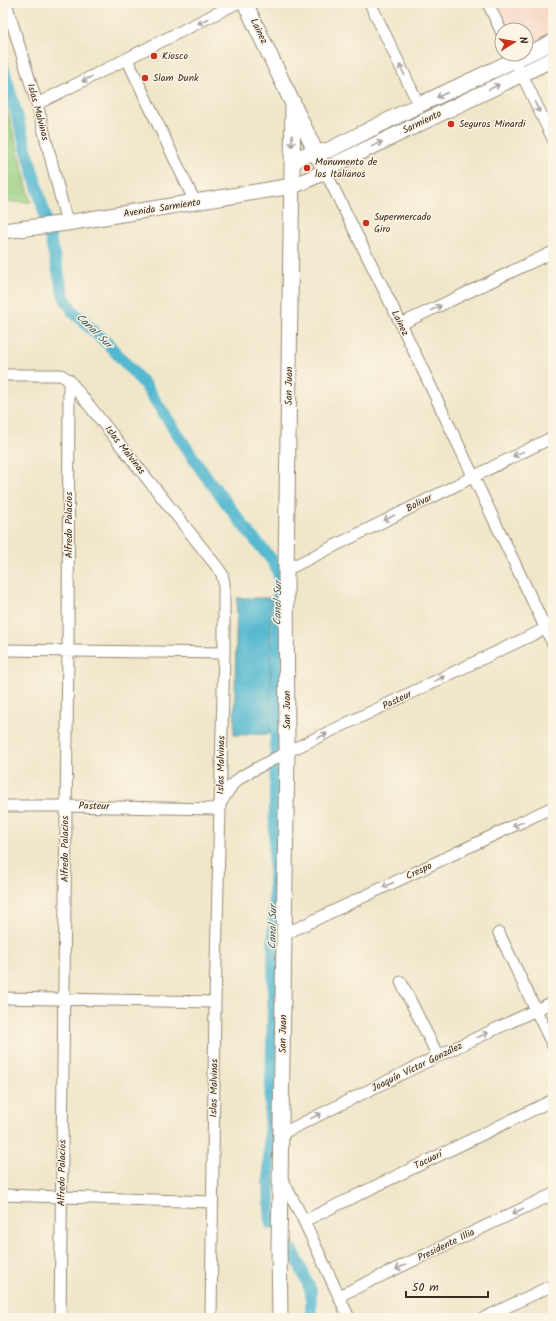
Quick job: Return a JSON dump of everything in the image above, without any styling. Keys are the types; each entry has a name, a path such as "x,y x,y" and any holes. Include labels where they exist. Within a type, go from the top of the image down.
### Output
{"street":[{"name":"Islas Malvinas","path":"6,3 37,104 64,223"},
{"path":"37,104 237,3"},
{"name":"Lainez","path":"245,3 473,476 549,627 553,644"},
{"path":"370,3 419,105"},
{"path":"488,3 497,22"},
{"name":"Sarmiento","path":"534,49 553,42"},
{"path":"127,59 195,202"},
{"name":"Sarmiento","path":"292,186 302,183 336,164 553,59"},
{"name":"Sarmiento","path":"292,164 299,158 306,155 329,150 503,62"},
{"path":"515,62 553,139"},
{"name":"San Juan","path":"280,1318 279,1246 287,752 286,570 293,102"},
{"name":"Avenida Sarmiento","path":"3,231 32,228 292,186"},
{"name":"Avenida Sarmiento","path":"3,220 32,228"},
{"path":"401,324 553,252"},
{"path":"3,375 61,375 69,380"},
{"name":"Islas Malvinas","path":"69,380 222,574 224,583 224,653 212,1202 211,1318"},
{"name":"Alfredo Palacios","path":"60,1318 68,651 69,380"},
{"name":"Bolivar","path":"286,570 473,476 553,438"},
{"name":"Pasteur","path":"3,806 214,809 220,804 232,785 246,774 287,752 549,627"},
{"path":"3,650 224,653"},
{"path":"221,766 232,775 246,774"},
{"name":"Crespo","path":"285,934 553,807"},
{"path":"499,933 553,1046"},
{"path":"401,982 438,1056"},
{"path":"3,998 216,1002"},
{"name":"Joaquín Víctor González","path":"281,1134 438,1056 553,1002"},
{"name":"Tacuarí","path":"304,1221 553,1100"},
{"path":"281,1178 304,1221 349,1318"},
{"name":"Presidente Illia","path":"339,1296 553,1194"},
{"path":"3,1195 212,1202"},
{"path":"484,1318 553,1285"}],"shaded area":[{"path":"488,3 553,3 553,42 534,50 534,22 498,22"}],"green space":[{"path":"3,92 31,202 3,202"}],"water":[{"path":"237,598 271,598 270,734 234,735"}],"waterway":[{"name":"Canal Sur","path":"3,66 44,212 64,297 74,313 109,345 145,385 202,471 250,534 272,560 279,574 273,1012 269,1144 271,1224"},
{"name":"Canal Sur","path":"293,1250 311,1291 311,1318"}],"place":[{"name":"Kiosco","path":"154,56"},
{"name":"Slam Dunk","path":"145,78"},
{"name":"Seguros Minardi","path":"451,124"},
{"name":"Monumento de los Italianos","path":"307,168"},
{"name":"Supermercado Giro","path":"366,223"}]}
